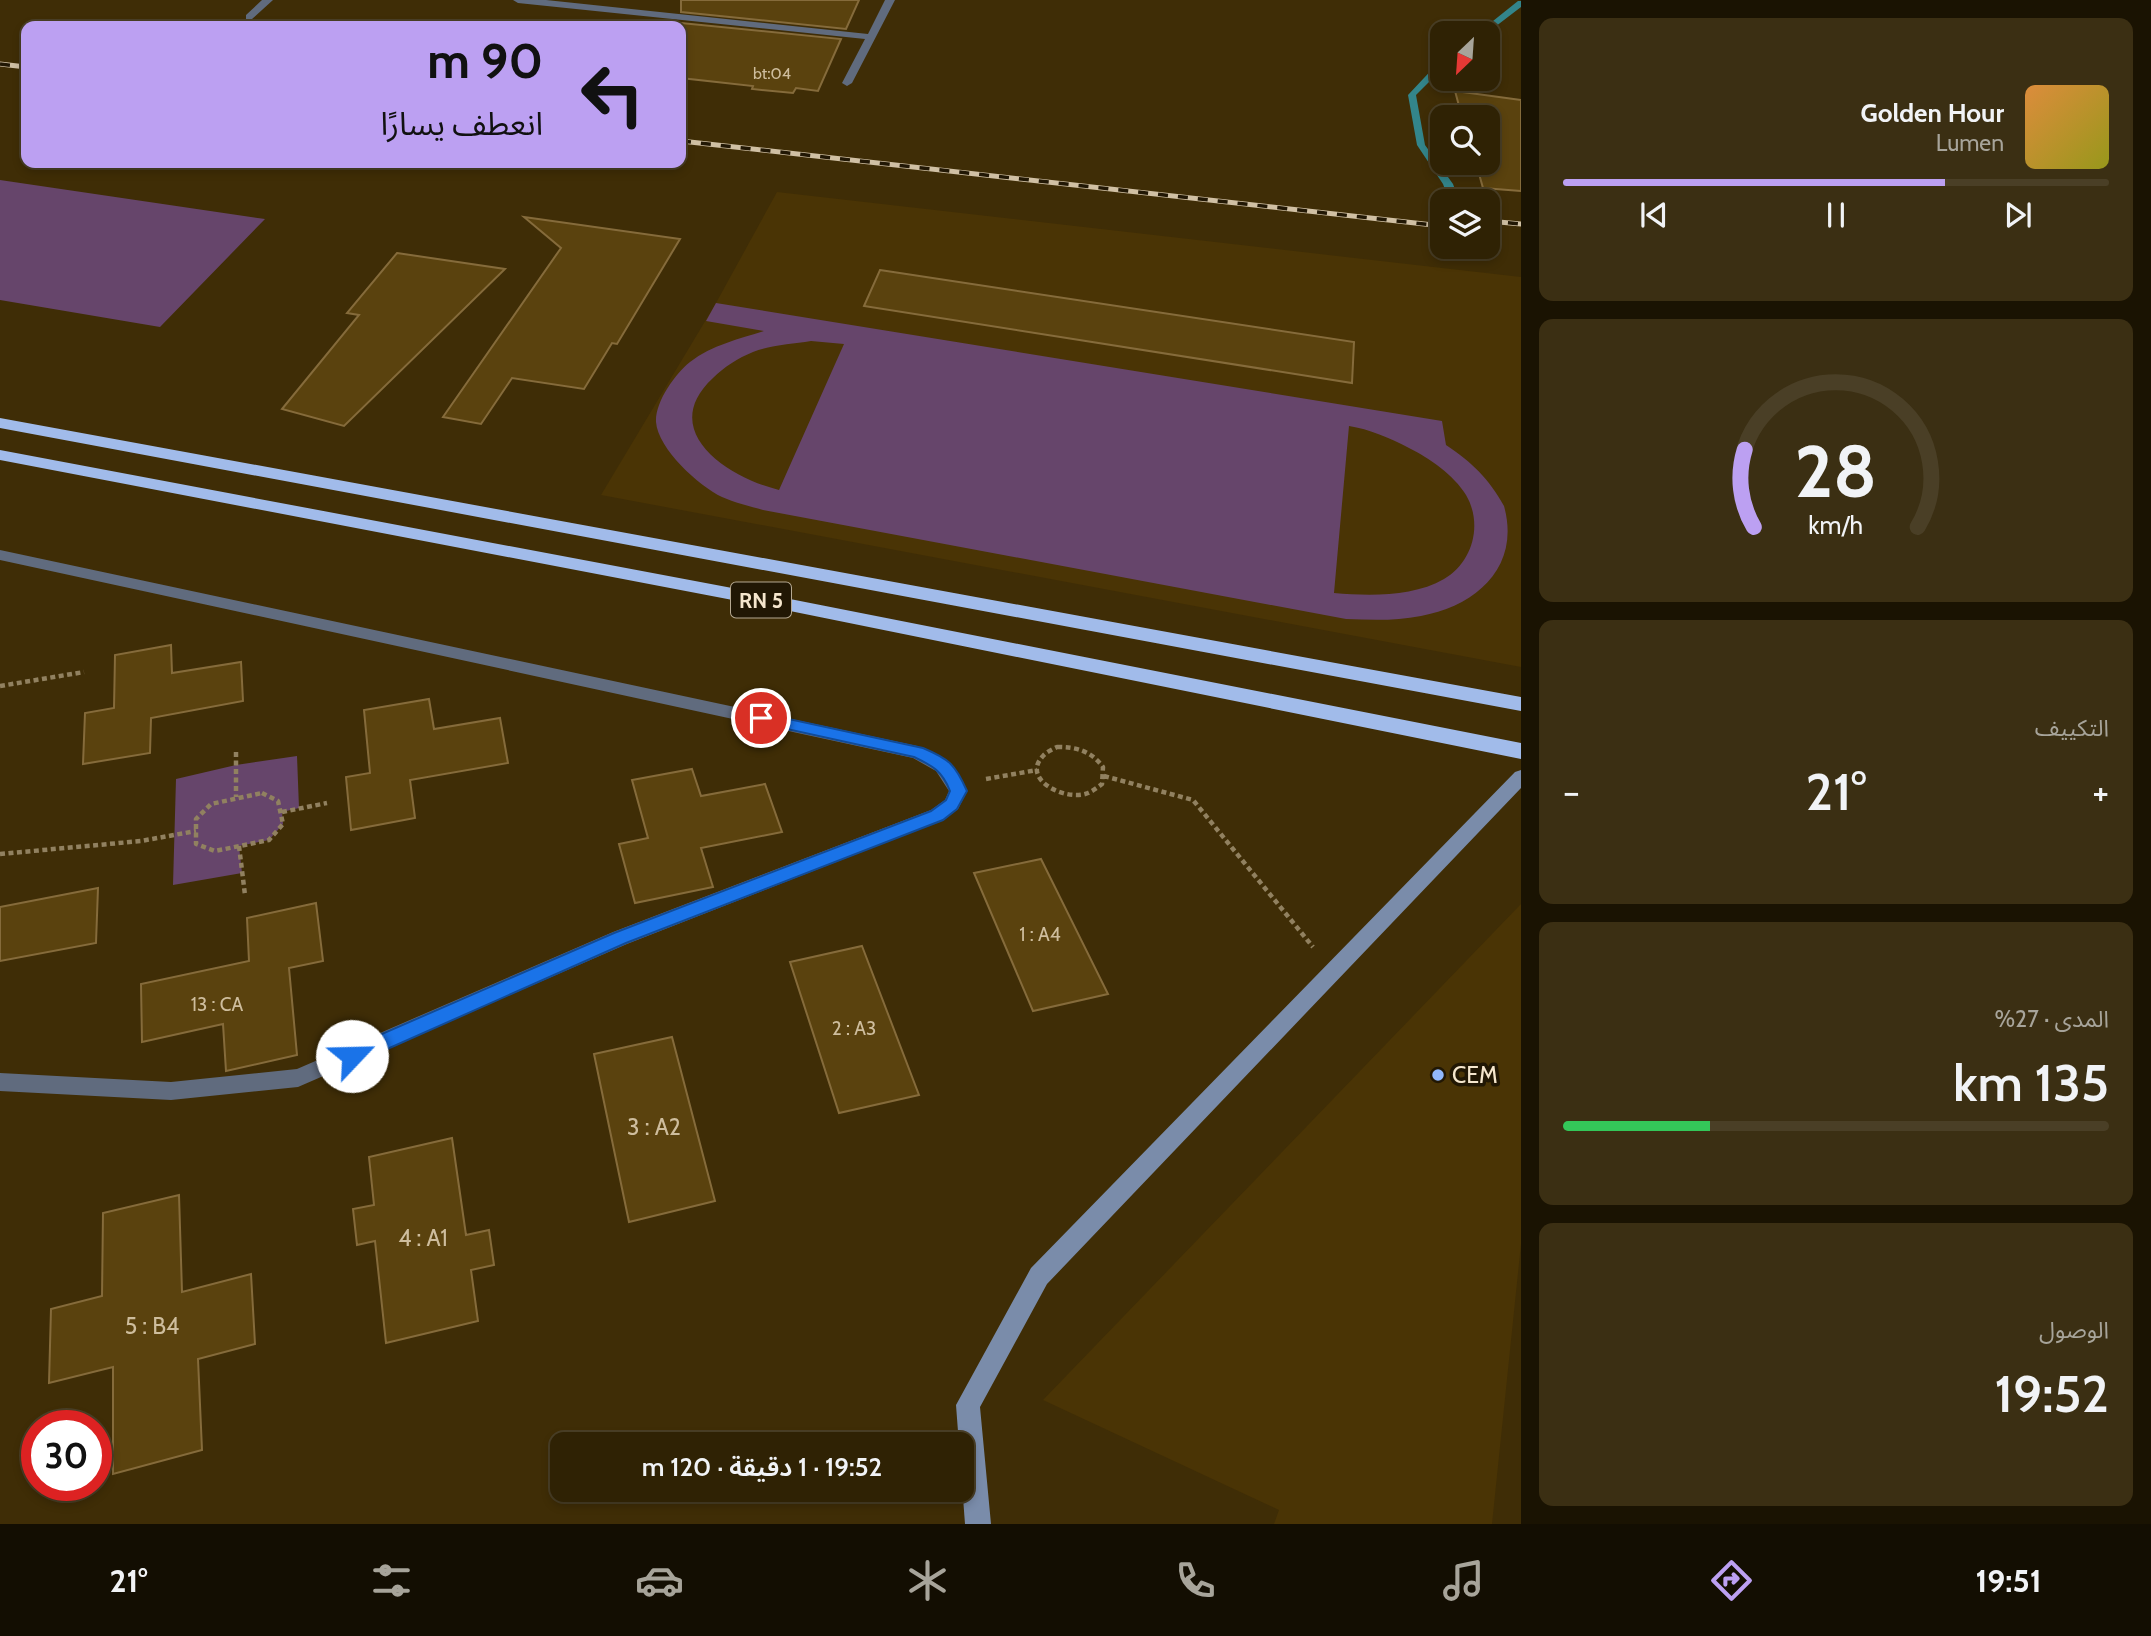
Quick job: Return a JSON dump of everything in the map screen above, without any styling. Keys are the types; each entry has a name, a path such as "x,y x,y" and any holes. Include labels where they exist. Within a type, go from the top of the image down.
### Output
{"highway":[{"name":"RN 5","path":"0,423 1521,704"},
{"name":"RN 5","path":"1,456 777,603 1521,751"}],"street":[{"path":"249,17 268,0"},
{"path":"518,0 581,3 871,37"},
{"path":"847,83 890,0"},
{"path":"0,555 917,752 941,762 951,774 958,791 952,804 937,815 620,938 298,1078 171,1091 0,1082"},
{"path":"978,1524 968,1405 1039,1276 1521,778"}],"path":[{"path":"0,686 84,672"},
{"path":"1068,747 1089,752 1102,767 1104,776 1102,784 1096,790 1075,796 1053,791 1039,778 1037,762 1048,751 1068,747"},
{"path":"236,752 236,797"},
{"path":"958,791 984,779 1037,770"},
{"path":"1104,776 1193,800 1333,972"},
{"path":"262,793 278,801 283,824 269,840 215,851 196,844 196,819 211,804 236,797 262,793"},
{"path":"282,812 327,803"},
{"path":"0,855 141,841 196,831"},
{"path":"239,846 245,895"}],"shaded area":[{"path":"0,180 265,219 160,327 0,300"},
{"path":"777,192 1521,277 1521,667 601,495 716,303"},
{"path":"716,303 1442,421 1446,445 1479,472 1504,506 1508,528 1506,548 1500,565 1490,580 1460,603 1412,618 1346,619 763,510 722,497 702,484 681,466 658,433 656,422 659,406 667,389 690,362 716,347 764,331 706,321","holes":["811,341 844,344 779,490 759,484 721,463 706,449 696,434 692,416 697,398 713,378 731,363 747,354 774,346","1349,426 1387,437 1425,457 1448,474 1466,495 1474,518 1472,541 1462,563 1444,579 1405,592 1376,595 1334,593"]},
{"path":"297,756 299,808 282,812 283,824 269,840 239,846 242,873 173,885 176,779 236,765"},
{"name":"CEM","path":"1521,904 1521,1244 1492,1524 1274,1524 1279,1510 1043,1400"}],"building":[{"path":"681,0 859,0 846,29 681,12"},
{"path":"686,24 841,39 818,91 796,88 793,93 752,89 753,86 686,79"},
{"path":"1455,91 1521,100 1521,191 1483,188 1479,175 1500,175 1500,105 1459,105"},
{"path":"524,217 680,239 617,344 612,343 584,389 512,378 481,424 443,417 561,248"},
{"path":"397,253 505,269 344,426 282,409 359,315 347,313"},
{"path":"880,270 1354,342 1352,383 864,306"},
{"path":"171,645 172,673 241,662 243,701 151,718 150,753 83,764 85,713 114,708 115,655"},
{"path":"429,699 434,729 500,718 508,763 410,780 415,818 351,830 346,777 370,773 364,710"},
{"path":"692,769 701,796 765,784 782,832 701,848 713,887 635,903 619,844 648,838 632,780"},
{"path":"1041,859 1108,994 1033,1011 974,873"},
{"path":"98,888 96,943 0,961 0,907"},
{"path":"316,903 323,961 289,968 297,1055 226,1071 223,1024 142,1042 141,984 249,961 247,918"},
{"path":"862,946 919,1095 839,1113 790,962"},
{"path":"672,1037 715,1201 629,1222 594,1054"},
{"path":"452,1138 466,1235 489,1230 494,1265 471,1270 478,1321 386,1343 375,1241 357,1245 353,1209 374,1205 369,1157"},
{"path":"179,1195 182,1292 251,1274 255,1344 198,1359 202,1450 113,1474 113,1367 49,1383 51,1309 102,1296 103,1213"}],"waterway":[{"path":"1498,21 1521,3"},
{"path":"1430,76 1412,95 1421,145 1450,189"}],"railway":[{"path":"0,64 21,66"},
{"path":"686,142 1430,225"},
{"path":"1500,222 1521,224"}],"place":[{"name":"CEM","path":"1438,1075"}],"route":[{"path":"352,1056 620,938 937,815 952,804 958,791 951,774 941,762 917,752 761,718"}]}
